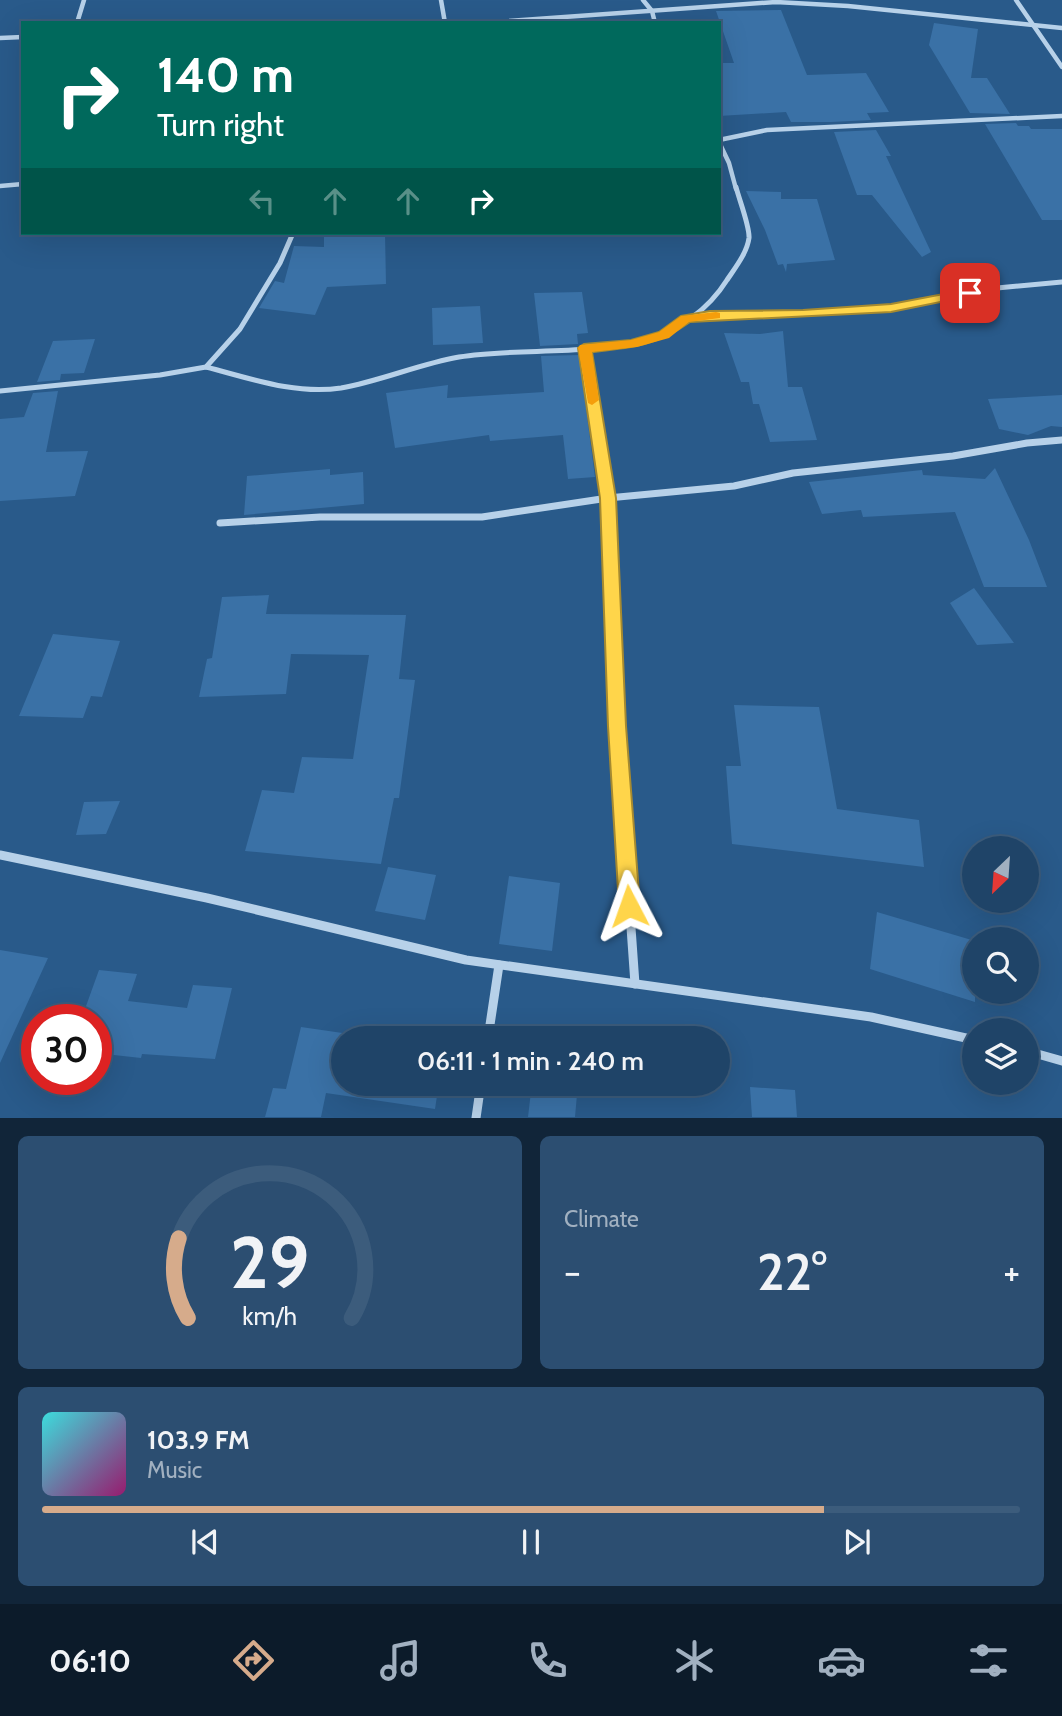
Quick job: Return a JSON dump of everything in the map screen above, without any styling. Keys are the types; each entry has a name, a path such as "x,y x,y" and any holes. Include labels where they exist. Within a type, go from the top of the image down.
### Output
{"street":[{"path":"77,21 84,0"},
{"path":"441,0 445,21"},
{"path":"643,0 652,11 654,21"},
{"path":"1016,0 1062,67"},
{"path":"496,21 776,1 1062,28"},
{"path":"0,38 21,37"},
{"path":"721,141 767,130 1062,116"},
{"path":"0,391 160,375 206,367 286,388 339,388 459,357 632,344 664,335 704,307 722,288 741,258 749,237 729,163 721,145"},
{"path":"0,186 21,184"},
{"path":"206,367 240,329 280,263 292,235"},
{"path":"686,319 710,315 803,314 891,308 997,288 1062,282"},
{"path":"584,348 608,498 617,726 635,984"},
{"path":"220,523 320,517 482,517 608,498 734,486 793,473 953,456 1027,443 1062,440"},
{"path":"0,855 207,898 466,960 871,1017 962,1037"},
{"path":"490,1026 499,965"},
{"path":"1039,1054 1062,1061"},
{"path":"476,1118 479,1096"}],"building":[{"path":"781,10 807,75 866,73 889,112 867,113 871,120 831,122 791,122 786,112 721,116 721,63 734,63 716,11"},
{"path":"934,23 978,29 971,78 987,78 1010,114 970,113 929,45"},
{"path":"1016,123 1031,129 1062,129 1062,220 1042,220 985,124"},
{"path":"876,130 891,156 886,156 931,252 922,257 872,195 857,195 834,132"},
{"path":"746,191 781,192 781,199 817,199 835,260 787,264 786,272 783,264 778,265"},
{"path":"324,235 385,235 386,284 327,287 315,315 259,308 275,281 284,283 294,246 324,247"},
{"path":"582,292 588,333 577,334 578,344 540,346 534,293"},
{"path":"480,306 483,343 433,345 432,308"},
{"path":"783,331 788,387 802,387 817,440 770,442 759,404 753,404 749,382 741,382 724,333 760,334"},
{"path":"95,339 84,373 61,374 60,380 37,382 53,341"},
{"path":"579,355 595,477 568,479 563,435 490,441 489,435 395,448 386,393 448,385 447,398 544,392 541,356"},
{"path":"58,391 46,452 88,451 75,496 0,501 0,419 24,417 33,393"},
{"path":"1062,395 1062,427 1051,426 1028,435 999,429 988,399"},
{"path":"995,468 1029,540 1047,587 984,587 955,512 863,517 861,510 822,514 809,482 922,470 923,475 985,479"},
{"path":"330,469 330,475 363,472 364,504 244,515 247,476"},
{"path":"974,588 1014,643 977,645 950,603"},
{"path":"269,595 266,614 406,615 399,679 415,680 399,798 394,798 381,864 245,851 262,790 294,793 302,757 353,759 369,655 291,654 286,694 199,697 207,659 212,658 222,597"},
{"path":"53,634 120,641 102,697 91,696 83,718 19,716"},
{"path":"734,705 819,707 837,809 919,820 924,867 732,844 726,766 741,766"},
{"path":"120,801 106,834 76,835 84,802"},
{"path":"388,867 436,875 425,920 375,911"},
{"path":"509,876 560,883 552,951 499,944"},
{"path":"877,912 962,937 962,998 870,969"},
{"path":"0,950 48,958 27,1004 21,1004 21,1017 0,1063"},
{"path":"99,970 137,974 128,1001 187,1008 193,985 232,988 215,1059 112,1055 112,1004 87,1004"},
{"path":"301,1027 331,1031 331,1094 326,1093 321,1117 265,1117 273,1088 286,1089"},
{"path":"750,1087 795,1090 797,1117 752,1117"},
{"path":"346,1096 437,1096 435,1109"},
{"path":"530,1096 577,1096 575,1117 528,1117"}],"slow traffic":[{"path":"592,400 584,348 632,344 664,335 686,319 716,315"}],"route":[{"path":"629,906 617,726 608,498 584,348 632,344 664,335 686,319 710,315 831,313 891,308 970,293"}]}
